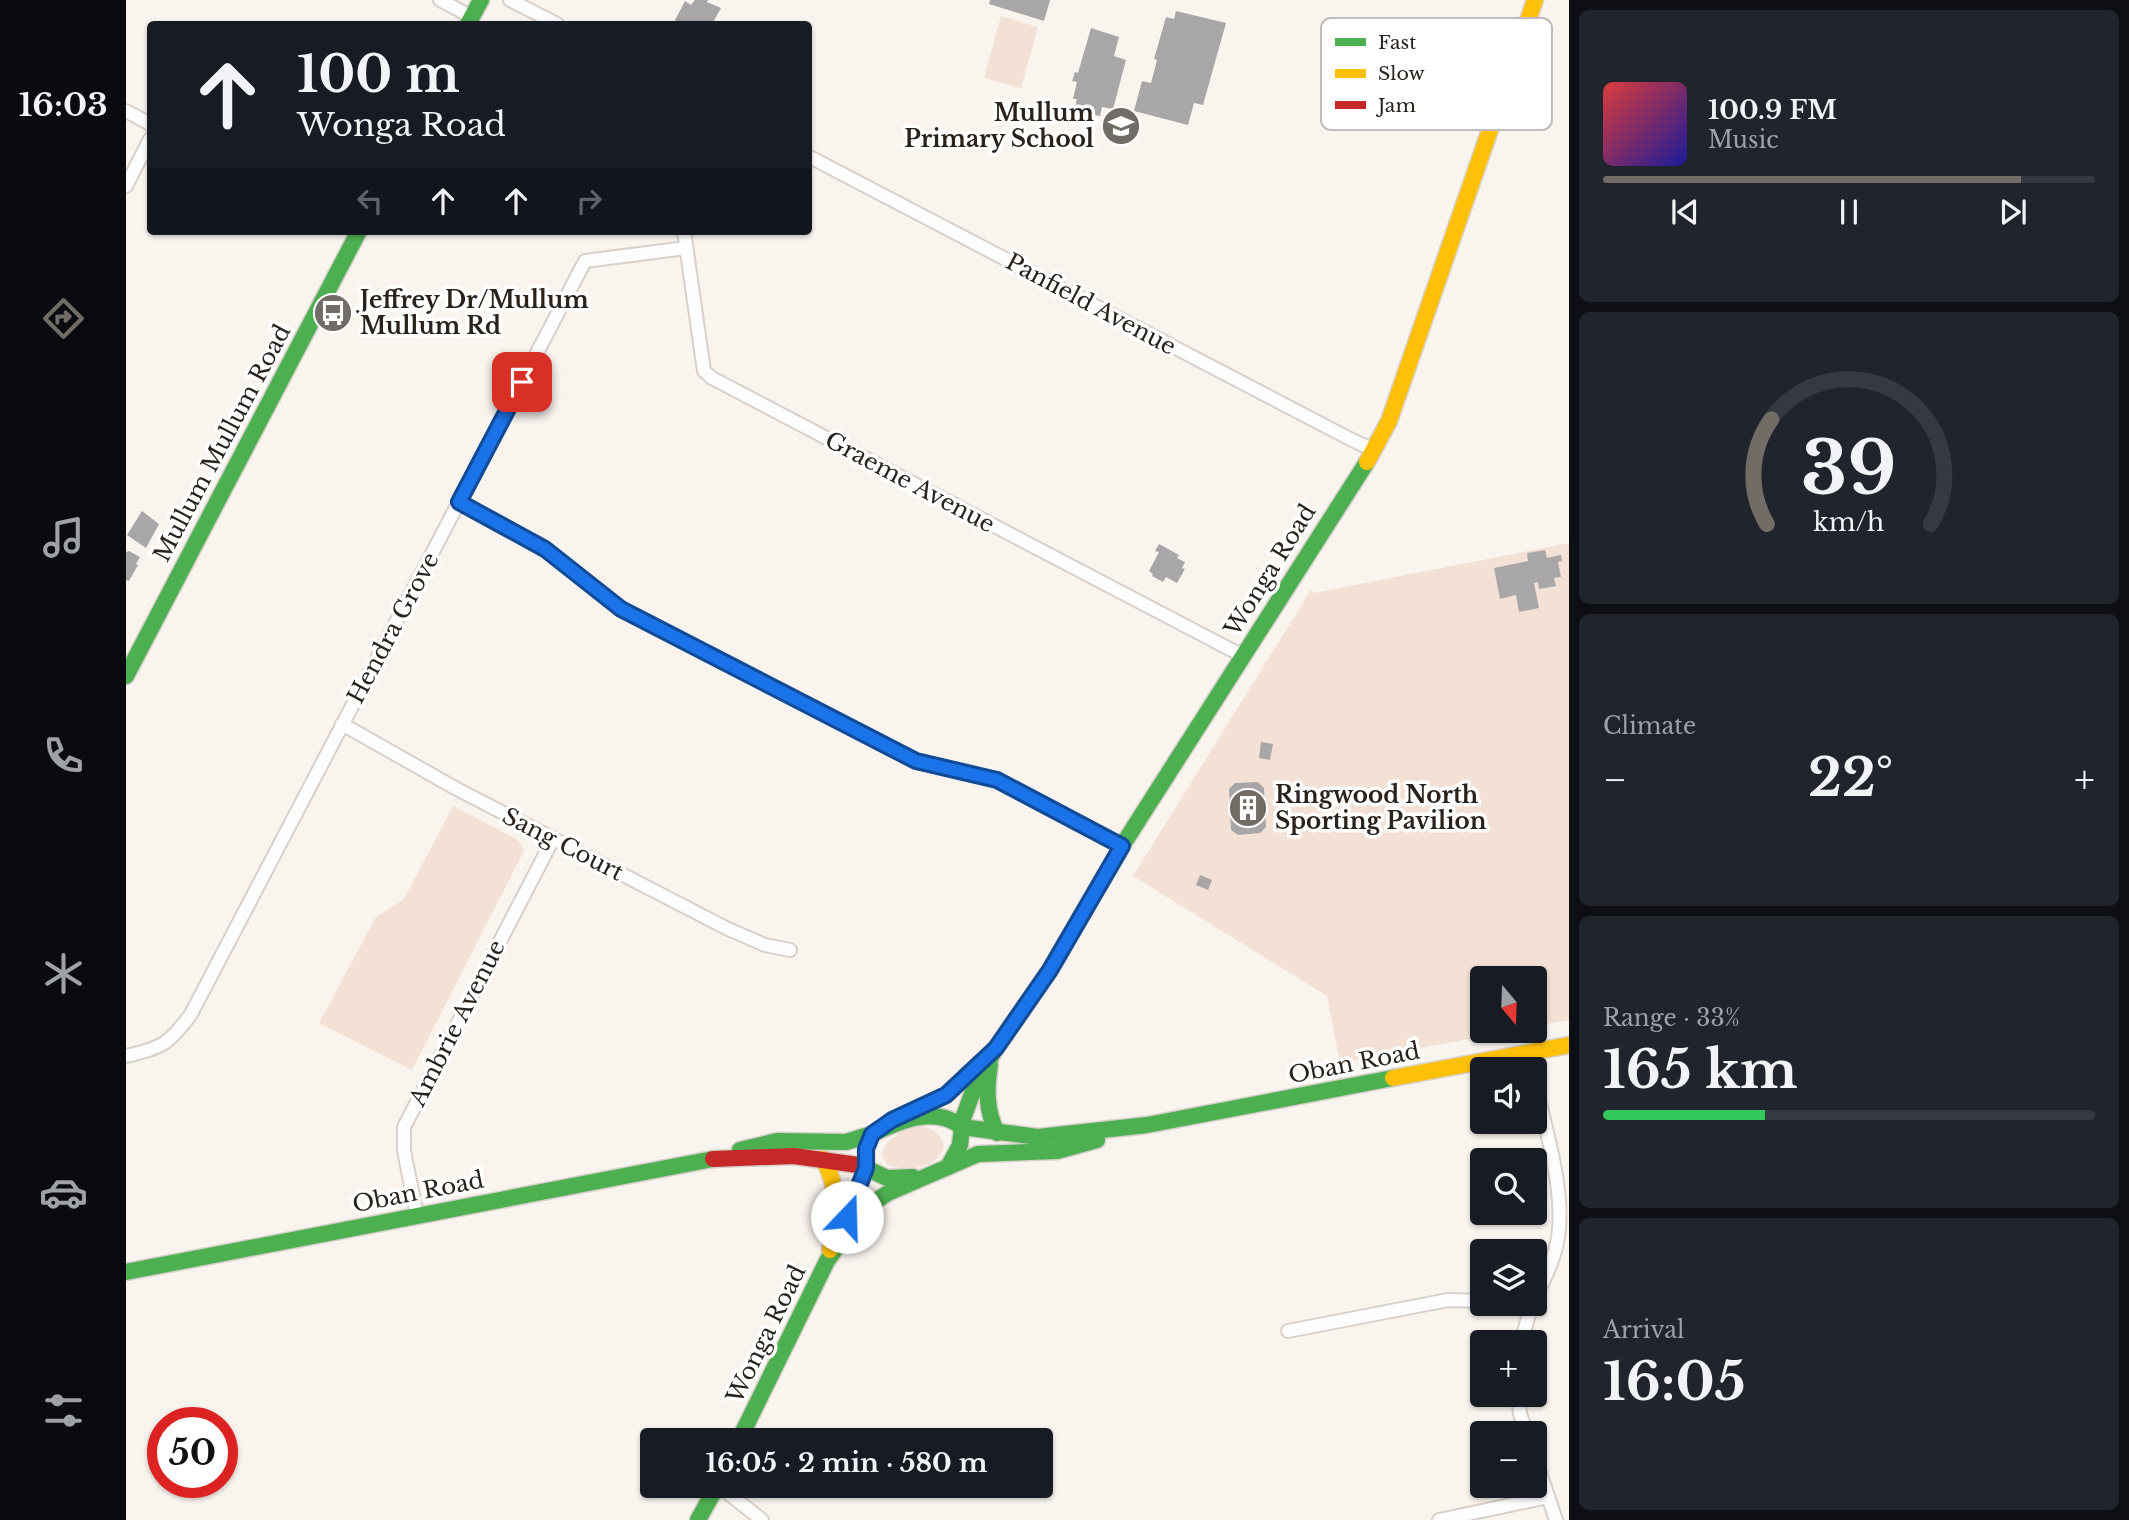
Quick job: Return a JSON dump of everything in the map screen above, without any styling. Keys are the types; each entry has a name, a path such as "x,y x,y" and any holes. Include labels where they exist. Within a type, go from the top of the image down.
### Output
{"main road":[{"path":"470,21 481,0"},
{"name":"Wonga Road","path":"1529,18 1535,0"},
{"name":"Wonga Road","path":"947,1168 960,1145 961,1126 976,1083 995,1051 1050,970 1122,846 1374,450 1397,402 1490,130"},
{"name":"Mullum Mullum Road","path":"126,676 356,235"},
{"name":"Oban Road","path":"126,1272 720,1158 767,1143 794,1140 846,1142 930,1115 944,1117 961,1126 997,1133 1057,1136 1147,1125 1569,1045"},
{"path":"995,1051 986,1086 986,1103 997,1133"},
{"path":"830,1255 866,1167 866,1149 873,1134 892,1120 946,1095 995,1051"},
{"name":"Oban Road","path":"720,1158 773,1156 823,1159 866,1167 892,1179 947,1168 984,1153 1066,1149 1147,1125"},
{"path":"823,1159 832,1174 837,1209 830,1255"},
{"path":"830,1255 858,1218 881,1196 947,1168"},
{"name":"Wonga Road","path":"745,1428 830,1255"},
{"path":"698,1520 711,1498"}],"street":[{"path":"440,0 454,7 470,21"},
{"path":"510,0 551,21"},
{"path":"126,111 147,122"},
{"path":"126,186 147,145"},
{"name":"Panfield Avenue","path":"812,158 1374,450"},
{"name":"Graeme Avenue","path":"684,235 704,371 712,378 1243,656"},
{"name":"Hendra Grove","path":"126,1056 150,1051 173,1038 191,1014 585,261 686,248"},
{"path":"459,502 545,549 621,609 916,761 997,780 1122,846"},
{"name":"Sang Court","path":"342,724 455,788 728,929 765,945 790,950"},
{"name":"Ambrie Avenue","path":"417,1216 404,1151 404,1127 553,839"},
{"path":"1529,1052 1530,1057"},
{"path":"1546,1134 1557,1186 1560,1218 1553,1257 1547,1270"},
{"path":"1287,1331 1448,1300 1470,1301"},
{"path":"1547,1494 1556,1520"},
{"path":"1439,1520 1548,1497"},
{"path":"734,1498 762,1520"}],"shaded area":[{"path":"1001,16 1038,27 1021,88 984,78"},
{"path":"1569,543 1569,1020 1547,1024 1547,966 1470,966 1470,1039 1340,1063 1327,996 1133,876 1311,590 1314,593"},
{"path":"453,806 518,840 524,851 412,1070 319,1023 376,917 404,899"},
{"path":"919,1126 935,1131 942,1139 944,1144 940,1155 935,1160 915,1168 887,1165 882,1155 891,1139 901,1132"}],"building":[{"path":"695,0 708,0 707,2 721,8 714,21 675,21 685,1 691,5"},
{"path":"990,0 1050,0 1044,21 989,4"},
{"path":"1176,11 1226,23 1203,105 1194,103 1188,125 1134,111 1142,81 1151,83 1157,60 1154,59 1166,17 1174,19"},
{"path":"1091,28 1119,37 1114,56 1126,60 1113,109 1102,107 1100,116 1074,111 1077,99 1073,99 1077,82 1072,81 1075,72 1078,73"},
{"path":"142,511 159,524 146,548 127,535"},
{"path":"1159,544 1179,555 1177,558 1185,562 1182,568 1185,569 1177,583 1166,577 1163,582 1149,571 1159,552 1155,551"},
{"path":"1545,550 1547,558 1561,555 1562,561 1558,562 1561,577 1554,578 1556,586 1539,589 1538,582 1534,583 1539,608 1519,612 1516,595 1500,599 1494,568 1528,561 1527,553"},
{"path":"126,552 140,557 129,581 126,580"},
{"path":"1261,742 1273,744 1270,760 1259,758"},
{"name":"Ringwood North Sporting Pavilion","path":"1258,782 1264,788 1266,827 1260,833 1238,835 1231,830 1229,789 1235,783"},
{"path":"1200,875 1212,880 1208,890 1196,885"}],"traffic: fast":[{"path":"470,21 481,0"},
{"path":"126,676 357,235"},
{"path":"961,1124 976,1083 996,1048 1050,970 1122,846 1367,462"},
{"path":"911,1112 946,1095 981,1062"},
{"path":"990,1065 988,1099 997,1133"},
{"path":"962,1127 1038,1137 1147,1125 1393,1078"},
{"path":"913,1177 887,1178 866,1168 866,1149 872,1134 917,1117 952,1120 962,1127 960,1145 948,1167"},
{"path":"740,1150 777,1141 846,1142 872,1134"},
{"path":"745,1428 827,1261 853,1224 874,1202 888,1193 978,1154 1057,1151 1097,1140"},
{"path":"126,1272 713,1159"},
{"path":"842,1229 866,1168"},
{"path":"698,1520 710,1498"}],"traffic: slow":[{"path":"1529,18 1535,0"},
{"path":"1367,462 1389,421 1490,130"},
{"path":"1393,1078 1569,1045"},
{"path":"823,1159 835,1192 830,1250"}],"traffic: jam":[{"path":"713,1159 794,1156 865,1166"}],"place":[{"name":"Mullum Primary School","path":"1121,126"},
{"name":"Jeffrey Dr/Mullum Mullum Rd","path":"333,313"},
{"name":"Ringwood North Sporting Pavilion","path":"1248,808"}],"route":[{"path":"522,382 459,502 545,549 621,609 916,761 997,780 1122,846 1050,970 996,1048 946,1095 892,1120 872,1134 867,1143 866,1168 847,1217"}]}
